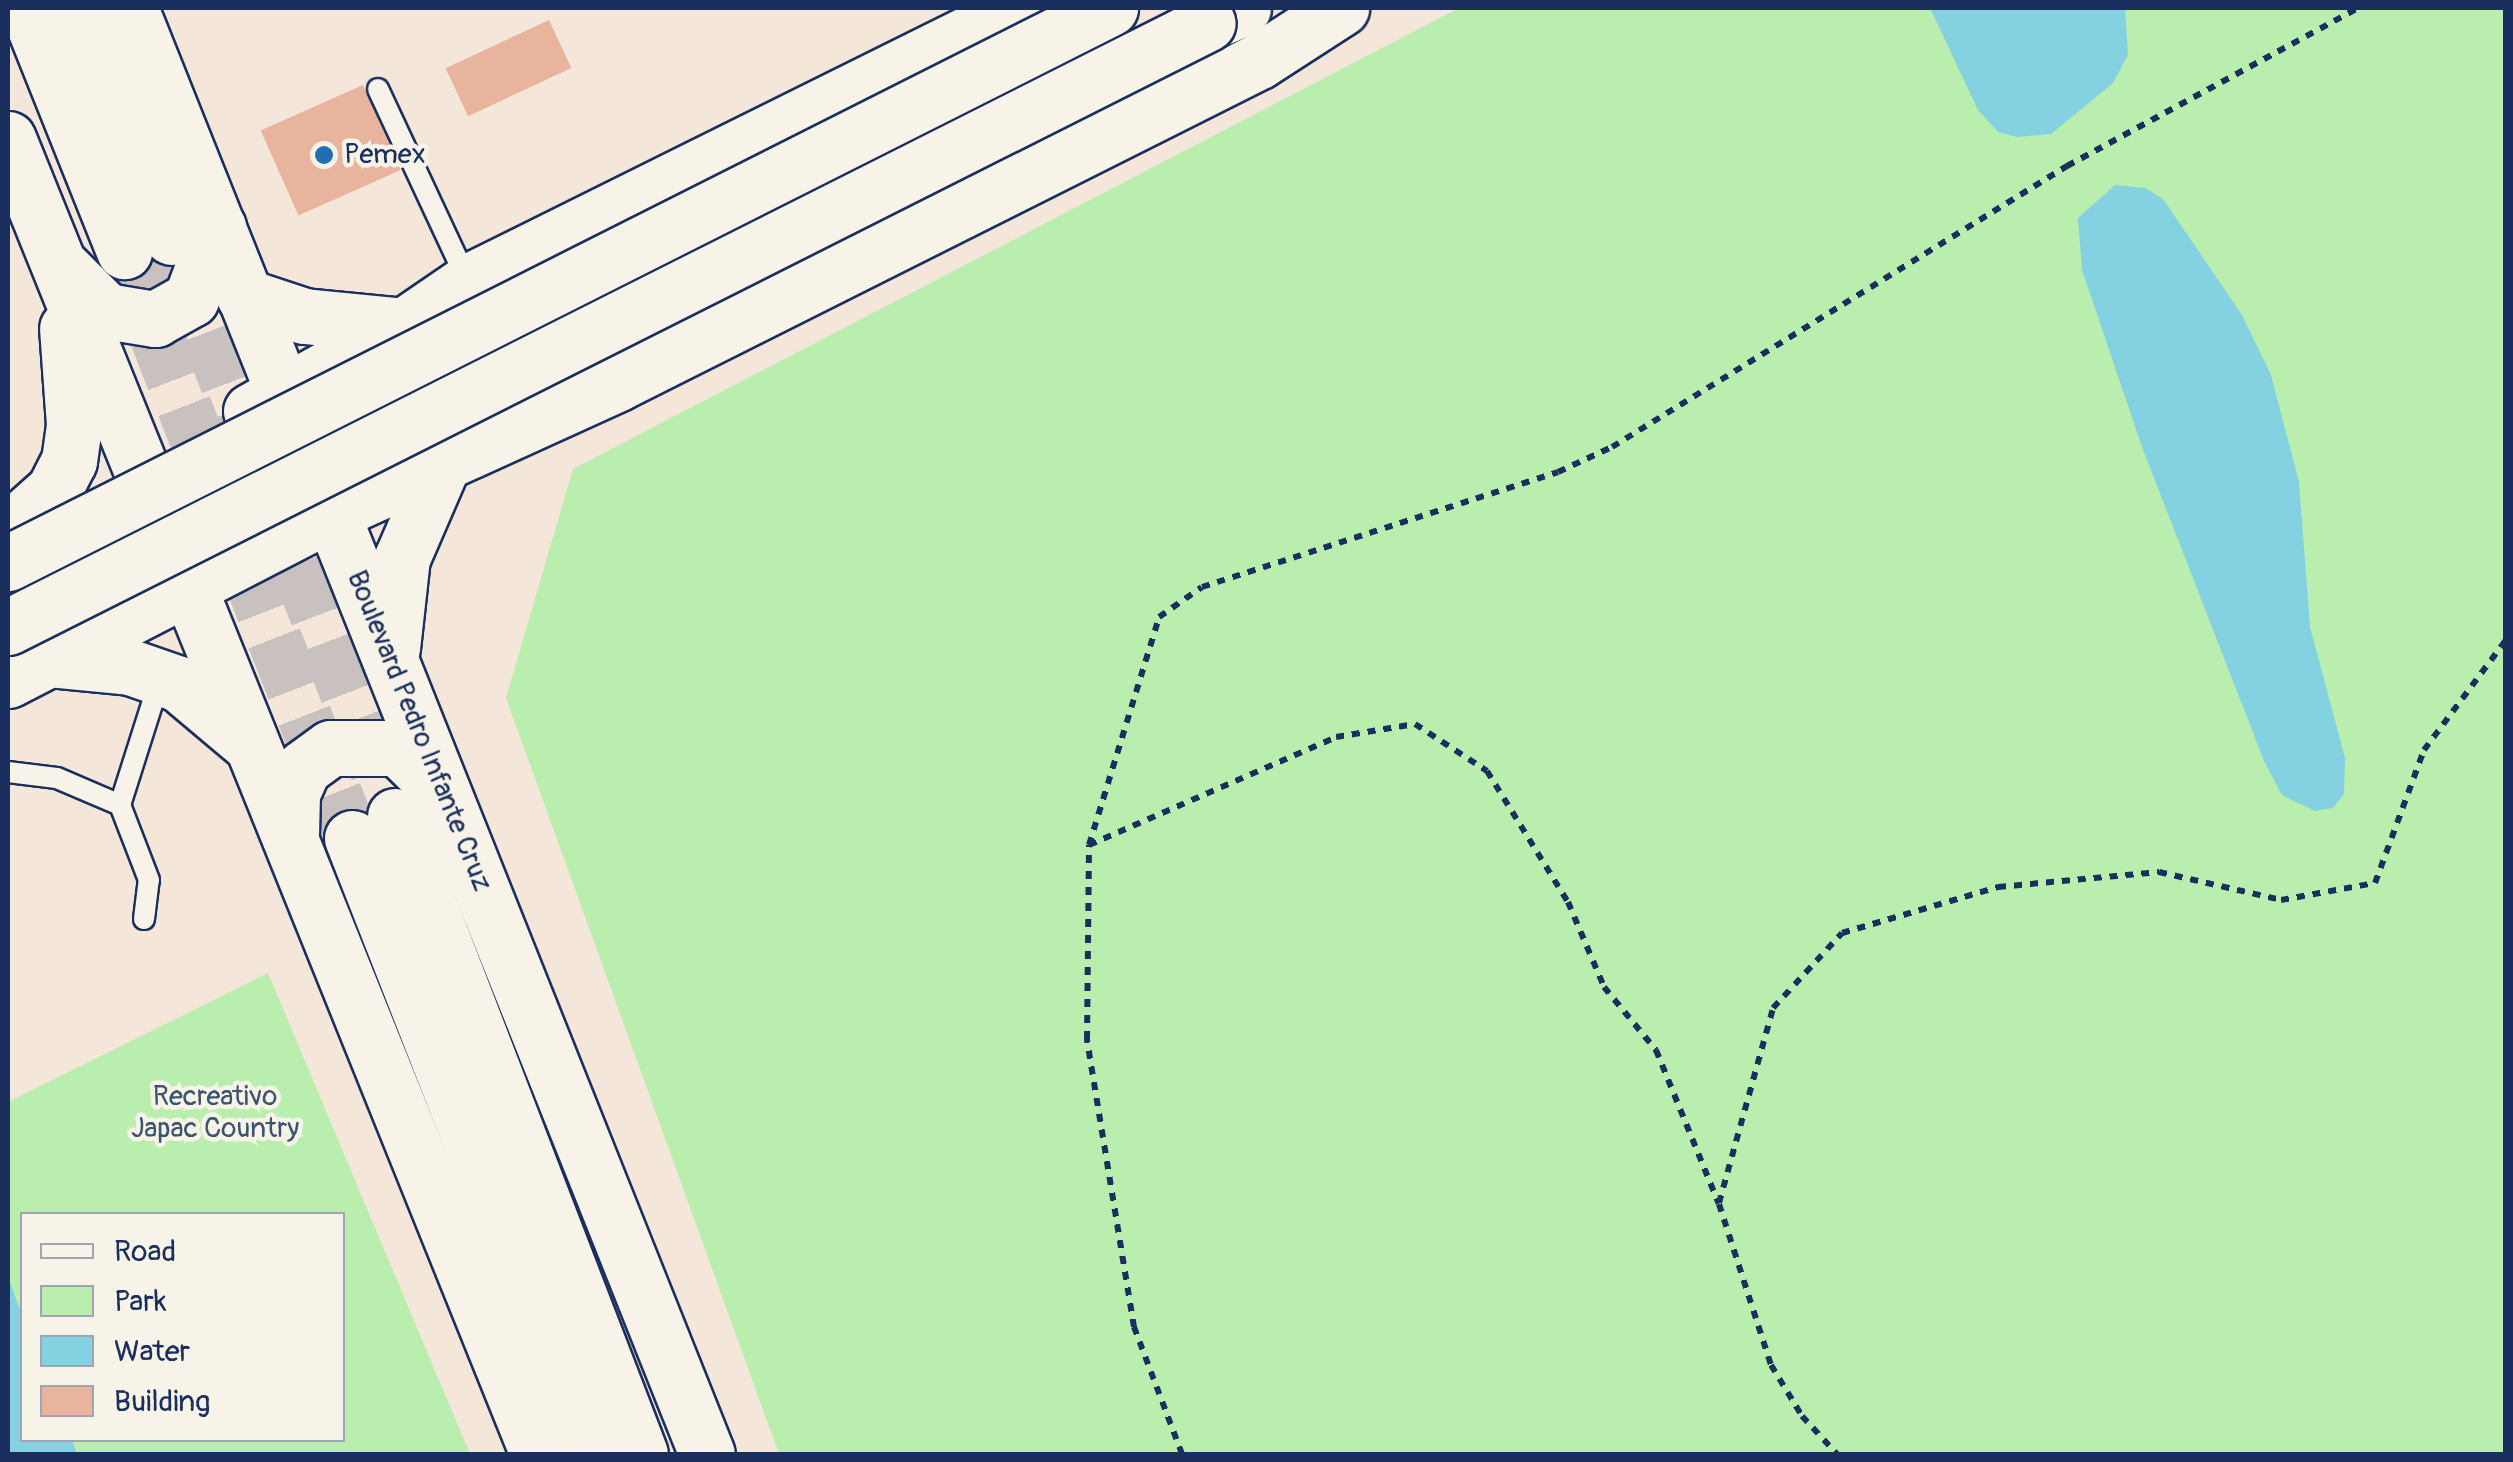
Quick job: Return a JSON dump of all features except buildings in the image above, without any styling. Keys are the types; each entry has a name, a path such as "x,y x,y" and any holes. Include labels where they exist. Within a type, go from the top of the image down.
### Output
{"main road":[{"name":"Boulevard Pedro Infante Cruz","path":"28,8 171,238 244,296 332,513 404,699 397,816 593,1454"},
{"name":"Boulevard Pedro Infante Cruz","path":"81,8 171,238"},
{"name":"Boulevard Pedro Infante Cruz","path":"130,8 171,238"},
{"path":"8,533 285,394 404,326 468,282 1020,8"},
{"path":"8,562 1110,8"},
{"path":"21,655 190,587 332,513 618,383 1260,61 1341,8"},
{"path":"21,655 1226,15"},
{"path":"8,139 538,1454"},
{"path":"62,272 106,311 155,320 191,299 171,238"},
{"path":"8,533 54,490 69,461 74,425 62,272"},
{"path":"244,296 304,316 404,326"},
{"path":"404,699 391,645 392,600 412,526 444,461"},
{"path":"21,655 130,667 161,678 207,706 256,750"},
{"path":"292,836 298,780 331,748 363,743 398,748 397,816"},
{"name":"Boulevard Pedro Infante Cruz","path":"397,816 640,1454"},
{"name":"Boulevard Pedro Infante Cruz","path":"397,816 707,1454"}],"lane":[{"path":"378,89 468,282"},
{"path":"144,920 149,880 120,804 161,678"},
{"path":"8,772 56,778 120,804"}],"path":[{"path":"1182,1454 1134,1327 1087,1039 1089,845 1160,617 1202,587 1558,472 1612,447 2067,166 2358,8"},
{"path":"1719,1204 1773,1008 1842,933 1998,887 2159,872 2281,900 2375,883 2424,750 2506,640"},
{"path":"1089,845 1336,738 1415,724 1487,771 1568,902 1604,988 1656,1050 1719,1204 1771,1364 1802,1416 1837,1454"}],"green space":[{"path":"1459,8 2505,8 2505,1454 779,1454 506,698 573,469"},
{"name":"Recreativo Japac Country","path":"268,973 470,1454 8,1454 8,1102"}],"water":[{"path":"1930,8 2125,8 2128,55 2113,83 2051,134 2017,137 1998,132 1978,110"},
{"path":"2115,185 2145,188 2163,199 2242,315 2271,375 2299,482 2310,627 2345,758 2344,794 2333,808 2315,811 2282,795 2264,761 2142,447 2082,270 2078,218"},
{"path":"8,1277 20,1310 20,1442 73,1442 77,1454 8,1454"}],"tunnel":[{"path":"124,251 352,838"},
{"path":"178,254 395,816"}],"place":[{"name":"Pemex","path":"324,155"}]}
